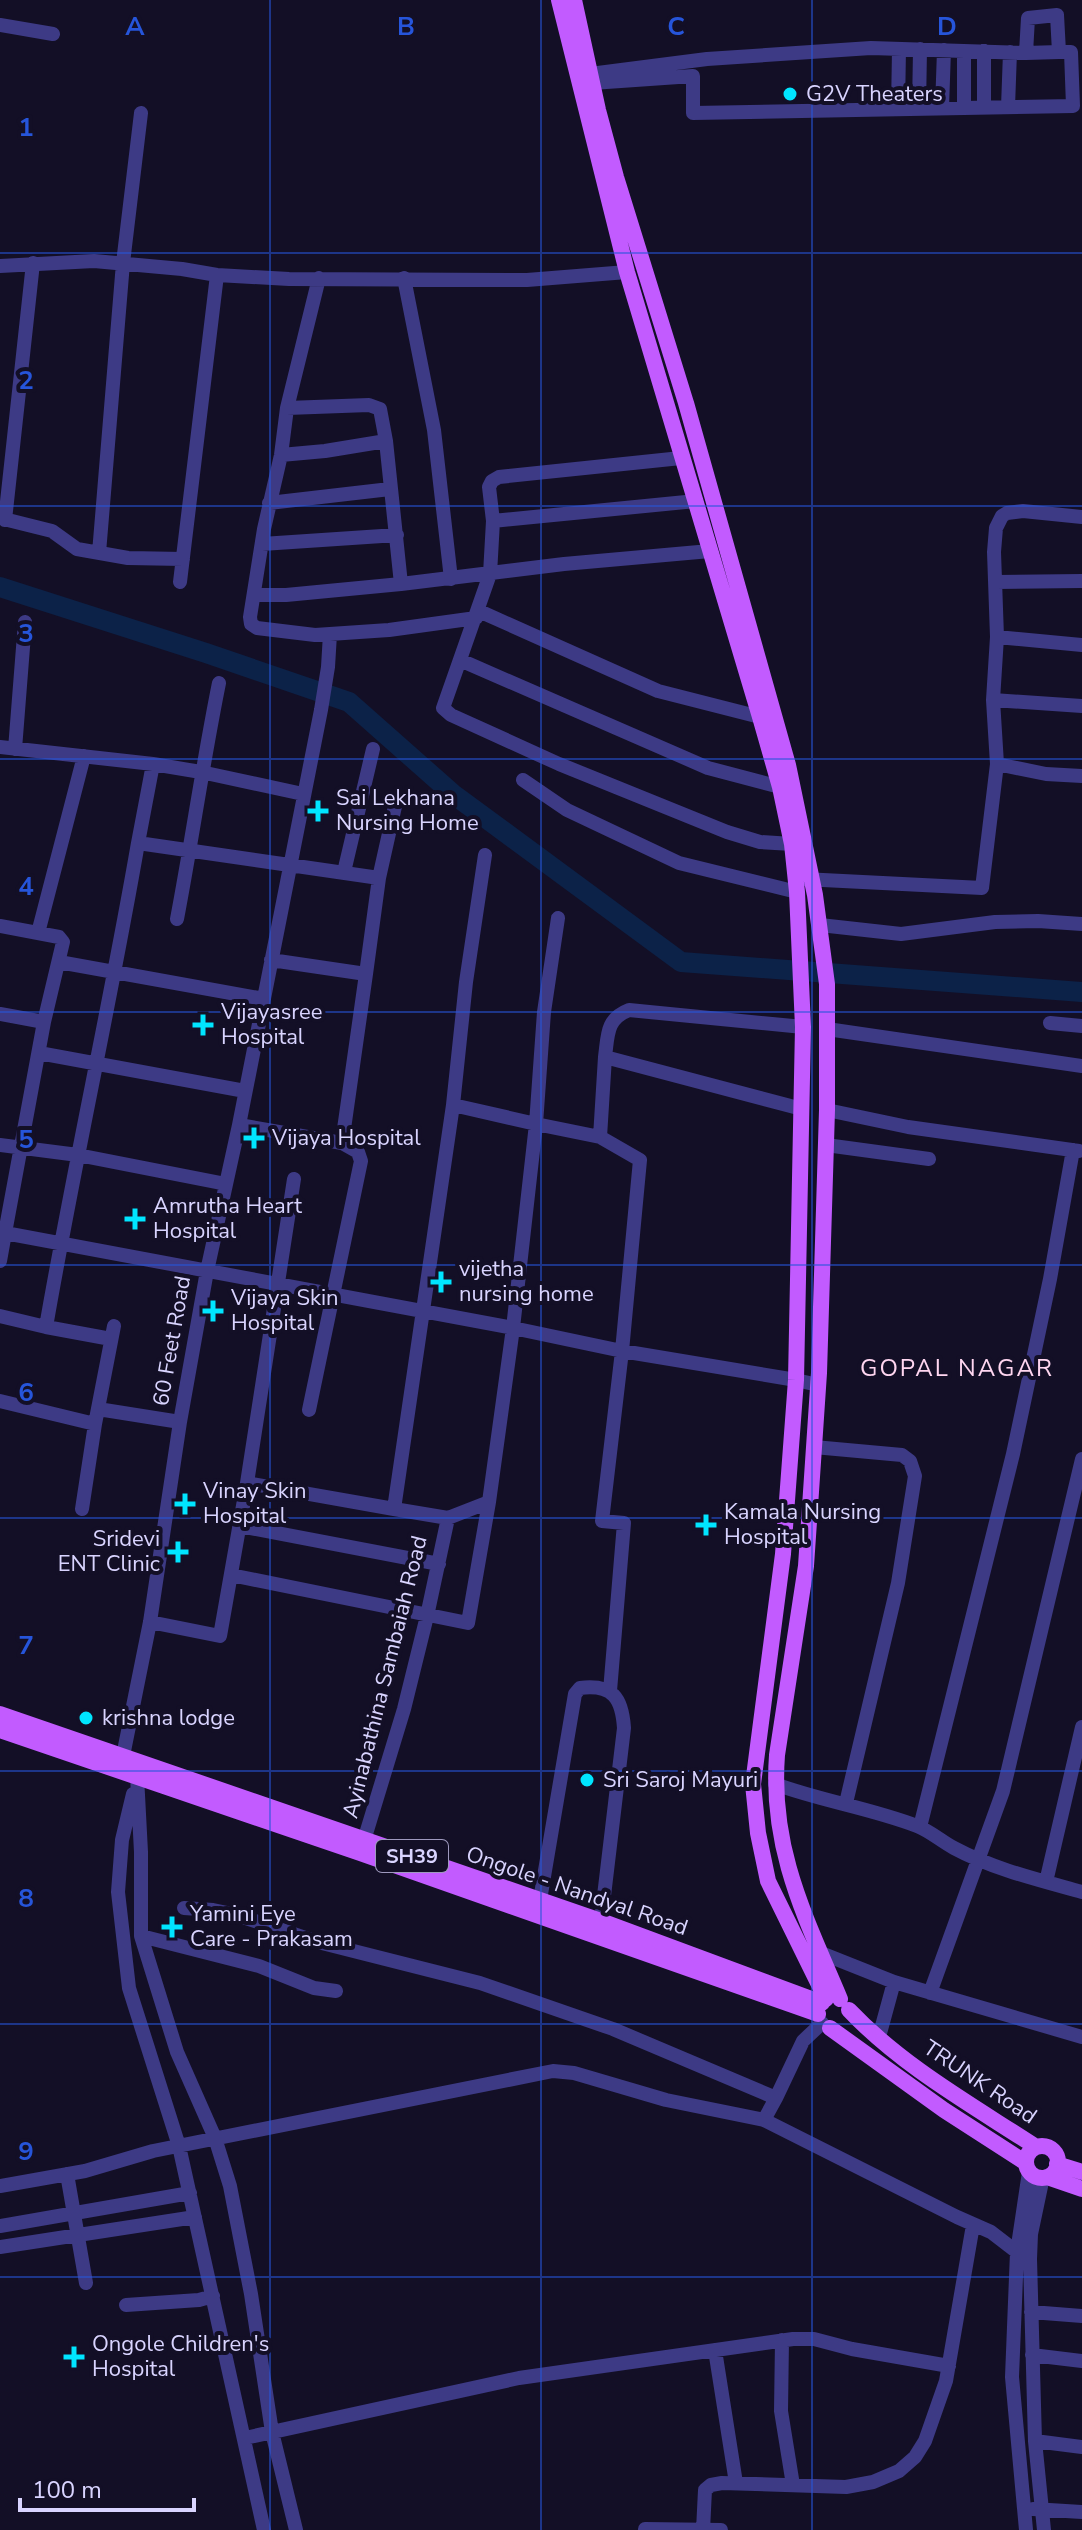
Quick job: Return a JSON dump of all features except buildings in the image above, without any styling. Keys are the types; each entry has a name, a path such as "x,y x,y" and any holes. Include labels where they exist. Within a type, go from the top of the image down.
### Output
{"main road":[{"path":"559,0 627,272 760,717 802,883 820,921 827,984 827,1110 818,1385 806,1566 775,1784 786,1860 795,1892 821,1953 830,2011"},
{"path":"574,0 616,177 691,417 788,765 802,883 798,916 803,1027 796,1380 783,1554 753,1784 758,1833 768,1881 830,2011 944,2110 1041,2171 1082,2189"},
{"name":"Ongole - Nandyal Road","path":"0,1714 121,1763"},
{"name":"Ongole - Nandyal Road","path":"0,1730 139,1769 830,2011"},
{"name":"Ongole - Nandyal Road","path":"363,1846 601,1921 830,2011"},
{"name":"TRUNK Road","path":"830,2011 879,2037 956,2095 1036,2147 1052,2149 1057,2156 1041,2171"},
{"path":"1036,2147 1030,2150 1041,2171"},
{"path":"1041,2171 1082,2172"}],"street":[{"path":"1026,53 1028,18 1057,15 1059,52"},
{"path":"0,25 53,34"},
{"path":"591,79 871,48 1071,52 1073,106 693,113 693,69"},
{"path":"898,109 899,49"},
{"path":"919,109 920,49"},
{"path":"942,108 944,50"},
{"path":"964,51 964,108"},
{"path":"984,51 984,107"},
{"path":"1008,107 1010,52"},
{"path":"99,553 123,263 141,113"},
{"path":"0,266 94,261 217,275 289,279 527,280 627,272"},
{"path":"33,263 2,519 52,531 77,549 128,558 183,559"},
{"path":"180,582 217,275"},
{"path":"319,278 287,408 281,455 269,503 250,617 253,627 315,635 389,630 477,615 658,691 760,717"},
{"path":"404,278 434,430 451,579"},
{"path":"287,408 377,406 382,414 386,441 401,584"},
{"path":"281,455 386,441"},
{"path":"681,458 499,477 492,481 489,487 493,521 490,574 442,704 444,711 559,764 727,832 760,842 792,844"},
{"path":"269,503 390,489"},
{"path":"493,521 696,501"},
{"path":"523,780 567,810 679,863 802,883 982,888 997,764 993,700 997,637 995,538 998,521 1007,513 1023,511 1082,517"},
{"path":"262,544 397,535"},
{"path":"254,595 401,584 564,564 710,551"},
{"path":"996,582 1082,581"},
{"path":"25,622 7,748 153,764 303,794"},
{"name":"60 Feet Road","path":"121,1763 150,1622 180,1422 207,1271 321,710 330,634"},
{"path":"997,637 1082,645"},
{"path":"460,660 708,768 780,787"},
{"path":"177,919 219,683"},
{"path":"993,700 1082,706"},
{"path":"344,872 373,749"},
{"path":"38,933 84,756"},
{"path":"46,1327 153,764"},
{"path":"997,764 1046,774 1082,776"},
{"path":"342,1143 379,878 396,802"},
{"path":"138,843 379,878"},
{"path":"394,1509 453,1105 466,982 485,855"},
{"path":"231,1575 468,1623 489,1502 513,1328 536,1124 544,1012 558,918"},
{"path":"820,921 901,934 995,922 1082,924"},
{"path":"0,926 59,937 63,942 44,1022 0,1261"},
{"path":"271,960 366,974"},
{"path":"59,962 264,999"},
{"path":"600,1137 608,1029 613,1019 629,1010 803,1027"},
{"path":"0,1014 44,1022"},
{"path":"1050,1023 1082,1026"},
{"path":"827,1029 1082,1066"},
{"path":"39,1053 245,1091"},
{"path":"605,1057 802,1109"},
{"path":"453,1105 600,1137 640,1160 602,1521 624,1523 610,1691"},
{"path":"827,1110 908,1127 1077,1151 1013,1454 920,1827"},
{"path":"239,1125 342,1143 358,1152 361,1161 309,1410"},
{"path":"0,1145 78,1155 226,1184"},
{"path":"826,1145 929,1159"},
{"path":"150,1622 220,1636 294,1179"},
{"path":"5,1233 422,1310 622,1351 818,1385"},
{"path":"0,1316 46,1327 113,1332 82,1509"},
{"path":"0,1401 96,1417 180,1422"},
{"path":"814,1447 902,1455 910,1461 915,1476 898,1583 846,1803"},
{"path":"930,1993 1006,1778 1082,1459"},
{"name":"Ayinabathina Sambaiah Road","path":"247,1483 448,1518 427,1616 363,1846"},
{"path":"448,1518 489,1502"},
{"path":"240,1526 439,1564"},
{"path":"540,1900 575,1694 580,1688 587,1687 610,1691 619,1701 624,1728 601,1921"},
{"path":"1046,1882 1082,1727"},
{"path":"139,1769 141,1936 177,2052 215,2138 230,2186 251,2294 272,2432 296,2530"},
{"path":"139,1769 122,1840 118,1892 129,1988 179,2146 264,2530"},
{"path":"775,1784 920,1827 955,1849 1082,1892"},
{"path":"184,1908 237,1915 328,1945 480,1983 613,2029 776,2098"},
{"path":"141,1936 259,1966 314,1988 336,1991"},
{"path":"821,1953 894,1982 1082,2037"},
{"path":"879,2037 894,1982"},
{"path":"764,2120 803,2041 830,2011"},
{"path":"0,2186 85,2171 153,2151 215,2138 553,2071 574,2073 666,2100 764,2120 991,2232 1024,2253"},
{"path":"1026,2530 1012,2377 1024,2253 1031,2234 1041,2171"},
{"path":"67,2174 86,2283"},
{"path":"0,2226 190,2193"},
{"path":"0,2247 195,2217"},
{"path":"703,2530 705,2493 715,2484 846,2487 873,2482 899,2471 915,2457 925,2441 946,2381 973,2225"},
{"path":"1024,2253 1031,2312 1035,2441 1044,2530"},
{"path":"126,2305 199,2300 213,2296"},
{"path":"1031,2312 1082,2316"},
{"path":"245,2438 519,2378 782,2340 814,2339 949,2366"},
{"path":"782,2340 781,2411 793,2485"},
{"path":"715,2350 736,2483"},
{"path":"1032,2355 1082,2361"},
{"path":"1035,2441 1082,2447"},
{"path":"1025,2509 1082,2512"},
{"path":"645,2529 721,2530"}],"waterway":[{"path":"0,587 349,702 453,794 681,962 1082,992"}],"place":[{"name":"G2V Theaters","path":"790,94"},
{"name":"Sai Lekhana Nursing Home","path":"318,811"},
{"name":"Vijayasree Hospital","path":"203,1025"},
{"name":"Vijaya Hospital","path":"254,1138"},
{"name":"Amrutha Heart Hospital","path":"135,1219"},
{"name":"vijetha nursing home","path":"441,1282"},
{"name":"Vijaya Skin Hospital","path":"213,1311"},
{"name":"Vinay Skin Hospital","path":"185,1504"},
{"name":"Kamala Nursing Hospital","path":"706,1525"},
{"name":"Sridevi ENT Clinic","path":"178,1552"},
{"name":"krishna lodge","path":"86,1718"},
{"name":"Sri Saroj Mayuri","path":"587,1780"},
{"name":"Yamini Eye Care - Prakasam","path":"172,1927"},
{"name":"Ongole Children's Hospital","path":"74,2357"}],"district":[{"name":"GOPAL NAGAR","path":"957,1368"}]}
